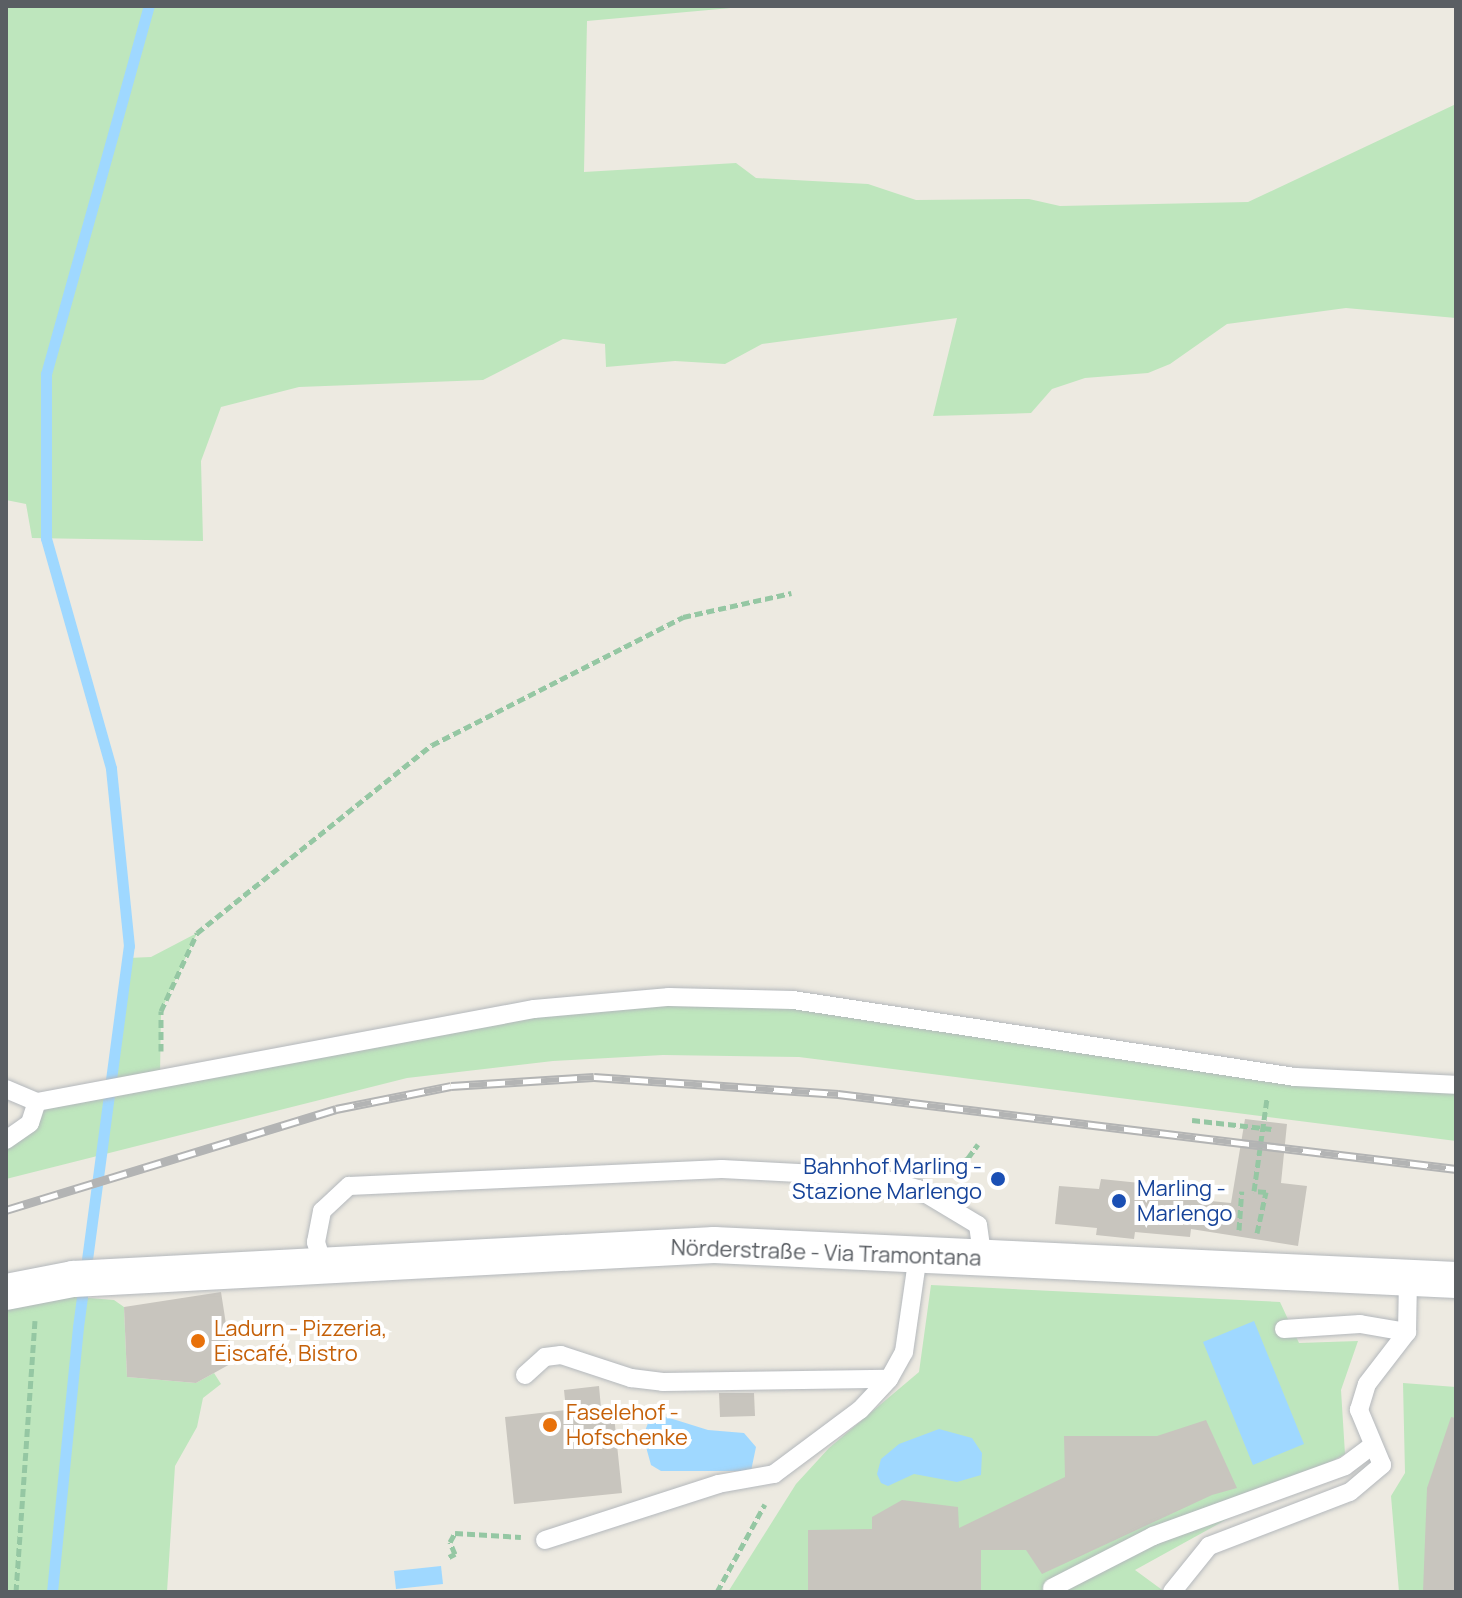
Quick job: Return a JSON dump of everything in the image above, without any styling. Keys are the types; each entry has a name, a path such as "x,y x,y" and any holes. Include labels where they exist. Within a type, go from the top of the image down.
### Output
{"street":[{"name":"Nörderstraße - Via Tramontana","path":"6,1292 73,1279 714,1245 1456,1280"}],"lane":[{"path":"6,1089 37,1102 534,1009 669,997 793,1000 1270,1073 1456,1085"},
{"path":"6,1140 30,1123 37,1102"},
{"path":"323,1264 316,1242 322,1211 349,1186 722,1169 875,1177 918,1189 978,1225 983,1259"},
{"path":"545,1540 718,1484 774,1474 860,1410 889,1379 904,1352 918,1255"},
{"path":"1172,1592 1209,1546 1350,1492 1382,1465 1370,1447 1359,1410 1367,1384 1407,1332 1408,1279"},
{"path":"1284,1329 1360,1324 1407,1332"},
{"path":"525,1375 545,1357 561,1355 631,1378 663,1382 889,1379"},
{"path":"1052,1588 1153,1536 1345,1466 1370,1447"}],"path":[{"path":"160,1078 161,1011 197,933 432,745 683,617 791,593"},
{"path":"1242,1191 1236,1230 1260,1233 1266,1192 1254,1191 1270,1073"},
{"path":"1192,1120 1271,1129"},
{"path":"918,1189 968,1158 978,1144"},
{"path":"16,1592 34,1337"},
{"path":"717,1592 786,1464"},
{"path":"449,1557 455,1554 450,1542 455,1533 467,1531 545,1540"}],"green space":[{"path":"6,6 753,6 587,21 584,172 736,163 756,178 868,184 916,200 1029,199 1060,206 1248,202 1456,104 1456,318 1346,308 1227,324 1170,364 1148,373 1085,378 1052,389 1031,413 933,416 957,318 762,344 725,364 675,361 606,367 605,344 563,339 483,380 299,387 221,407 201,461 203,541 32,538 26,504 6,500"},
{"path":"197,933 161,1011 160,1077 534,1009 793,1000 1295,1077 1456,1085 1456,1141 799,1057 663,1055 553,1061 407,1078 6,1179 6,1140 37,1102 108,1084 128,958 151,957"},
{"path":"931,1285 1280,1302 1299,1343 1358,1341 1341,1390 1345,1454 1135,1570 1165,1592 728,1592 796,1484 829,1448 919,1372"},
{"path":"64,1296 114,1300 124,1307 127,1377 196,1383 214,1373 221,1384 203,1398 197,1427 175,1466 167,1592 6,1592 6,1305"},
{"path":"1403,1383 1456,1387 1456,1592 1399,1592 1391,1496 1405,1473"}],"water":[{"path":"1254,1321 1304,1444 1253,1465 1203,1342"},
{"path":"660,1415 708,1430 744,1433 756,1447 751,1471 661,1471 651,1465 643,1436 650,1418"},
{"path":"939,1429 972,1438 982,1453 981,1475 957,1482 914,1474 888,1486 881,1483 877,1474 881,1459 899,1444"},
{"path":"441,1566 443,1584 396,1589 394,1571"}],"building":[{"path":"1245,1119 1287,1124 1281,1183 1307,1186 1298,1246 1191,1229 1190,1237 1135,1232 1134,1239 1096,1235 1097,1228 1055,1224 1059,1186 1099,1189 1101,1179 1140,1183 1139,1194 1231,1203"},
{"path":"221,1292 232,1363 196,1383 127,1377 124,1307"},
{"path":"599,1386 601,1408 613,1406 622,1493 514,1504 505,1417 566,1410 564,1390"},
{"path":"719,1393 754,1393 755,1416 720,1417"},
{"path":"1451,1417 1456,1418 1456,1592 1423,1592 1427,1488"},
{"path":"1206,1420 1237,1488 1212,1495 1042,1574 1026,1550 981,1550 981,1592 808,1592 808,1530 872,1529 872,1517 902,1500 958,1507 959,1528 1065,1477 1064,1436 1157,1436"}],"waterway":[{"path":"52,1592 78,1327 129,946 111,768 46,538 46,374 149,6"}],"railway":[{"path":"6,1210 336,1109 451,1086 594,1077 838,1094 1456,1169"}],"place":[{"name":"Bahnhof Marling - Stazione Marlengo","path":"998,1179"},
{"name":"Marling - Marlengo","path":"1119,1201"},
{"name":"Ladurn - Pizzeria, Eiscafé, Bistro","path":"198,1341"},
{"name":"Faselehof - Hofschenke","path":"550,1425"}]}
